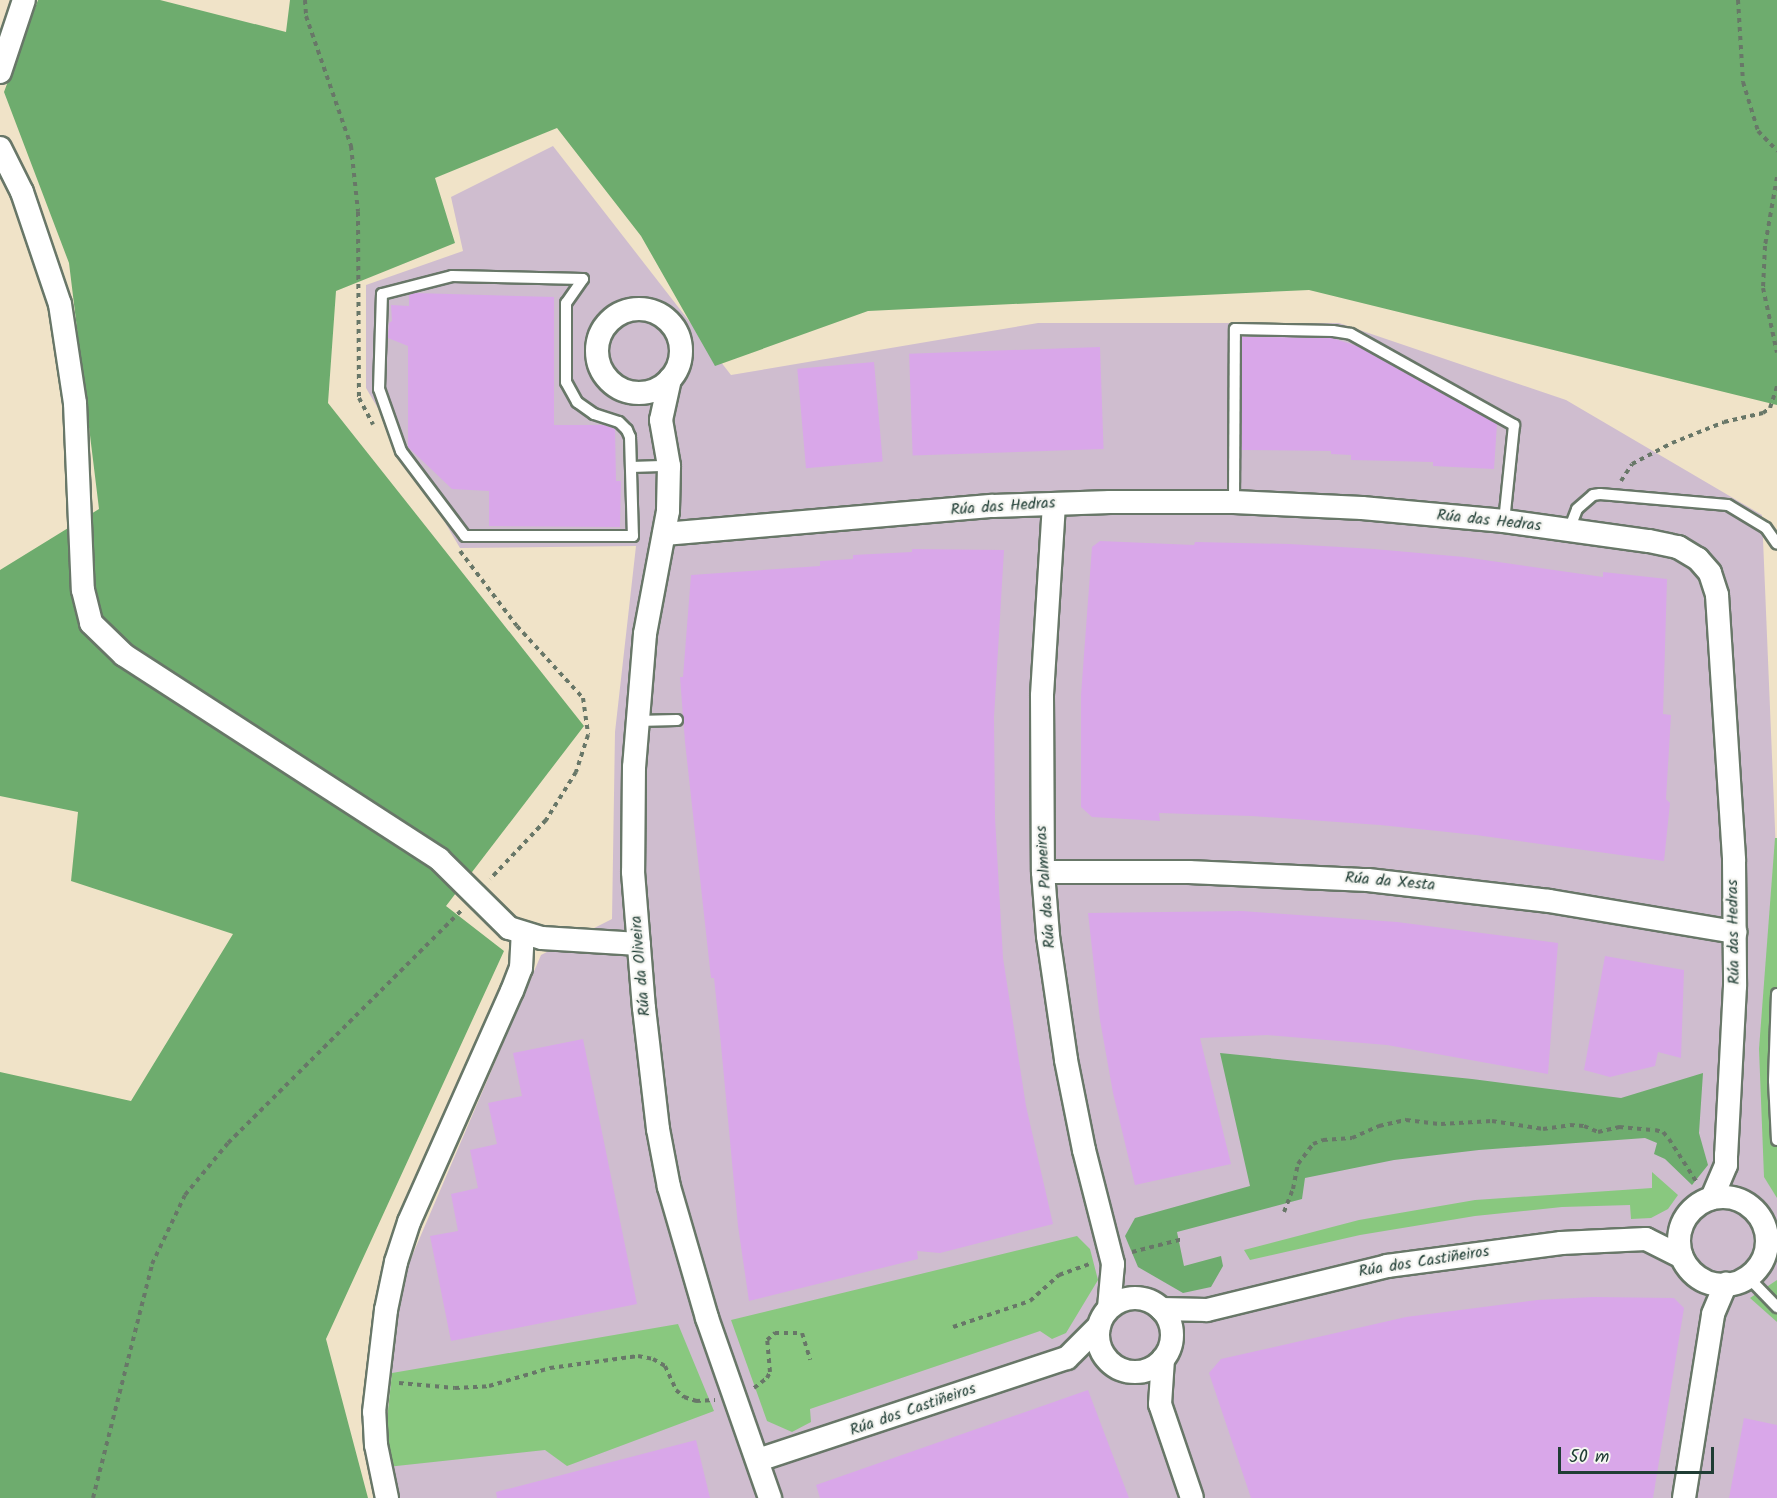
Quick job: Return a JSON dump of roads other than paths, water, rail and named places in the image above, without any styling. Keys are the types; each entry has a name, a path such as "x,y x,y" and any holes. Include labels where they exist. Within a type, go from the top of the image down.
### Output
{"street":[{"path":"0,72 24,0"},
{"path":"0,148 22,192 60,304 75,403 83,590 91,623 124,655 439,859 509,928 542,938 639,944"},
{"name":"Rúa da Oliveira","path":"662,420 637,393 613,384 603,373 598,359 597,345 602,331 610,320 622,312 637,309 651,310 664,317 674,327 680,340 681,355 677,369 670,379 662,420 669,466 668,511 645,634 637,721 633,872 651,1071 669,1186 707,1318 770,1498"},
{"path":"637,393 659,387 670,379"},
{"name":"Rúa das Hedras","path":"664,534 1054,504 1234,502 1362,508 1504,521 1678,547 1698,559 1710,573 1717,595 1727,736 1735,986 1726,1165 1708,1200 1697,1205 1683,1222"},
{"name":"Rúa das Palmeiras","path":"1054,504 1042,696 1043,872 1048,936 1066,1060 1083,1150 1112,1260 1104,1317"},
{"name":"Rúa da Xesta","path":"1043,872 1189,872 1368,879 1549,901 1735,932"},
{"path":"387,1498 376,1446 377,1382 386,1310 396,1262 409,1222 521,968 523,934"},
{"name":"Rúa das Hedras","path":"1726,1165 1741,1200 1759,1216 1765,1228 1767,1242 1758,1267 1748,1277"},
{"path":"1708,1200 1741,1200"},
{"path":"1683,1222 1679,1234 1682,1257 1709,1298 1713,1314"},
{"name":"Rúa dos Castiñeiros","path":"1154,1305 1207,1310 1302,1285 1399,1264 1561,1243 1646,1239 1683,1222"},
{"name":"Rúa dos Castiñeiros","path":"1646,1239 1682,1257"},
{"name":"Rúa das Palmeiras","path":"1112,1260 1154,1305"},
{"path":"1696,1275 1706,1281 1726,1284 1748,1277"},
{"path":"1684,1498 1713,1314 1726,1284"},
{"path":"1160,1404 1100,1346 1104,1317 1127,1299 1154,1305 1168,1319 1167,1351 1160,1404 1192,1498"},
{"name":"Rúa dos Castiñeiros","path":"1167,1351 1207,1310"},
{"name":"Rúa dos Castiñeiros","path":"1067,1358 1104,1317"},
{"path":"1122,1368 1155,1366 1167,1351"},
{"name":"Rúa dos Castiñeiros","path":"758,1460 1067,1358 1122,1368"}],"lane":[{"path":"452,276 583,279 566,303 566,382 577,402 594,414 619,422 627,430 631,467 633,536 465,536 401,451 379,389 382,294 452,276"},
{"path":"1234,502 1235,329 1333,331 1351,334 1514,425 1504,521"},
{"path":"631,467 669,466"},
{"path":"1569,530 1577,510 1586,500 1593,495 1616,496 1728,505 1766,528 1777,544"},
{"path":"637,721 677,720"},
{"path":"1777,994 1774,1070 1777,1140"},
{"path":"1748,1277 1777,1307"}]}
